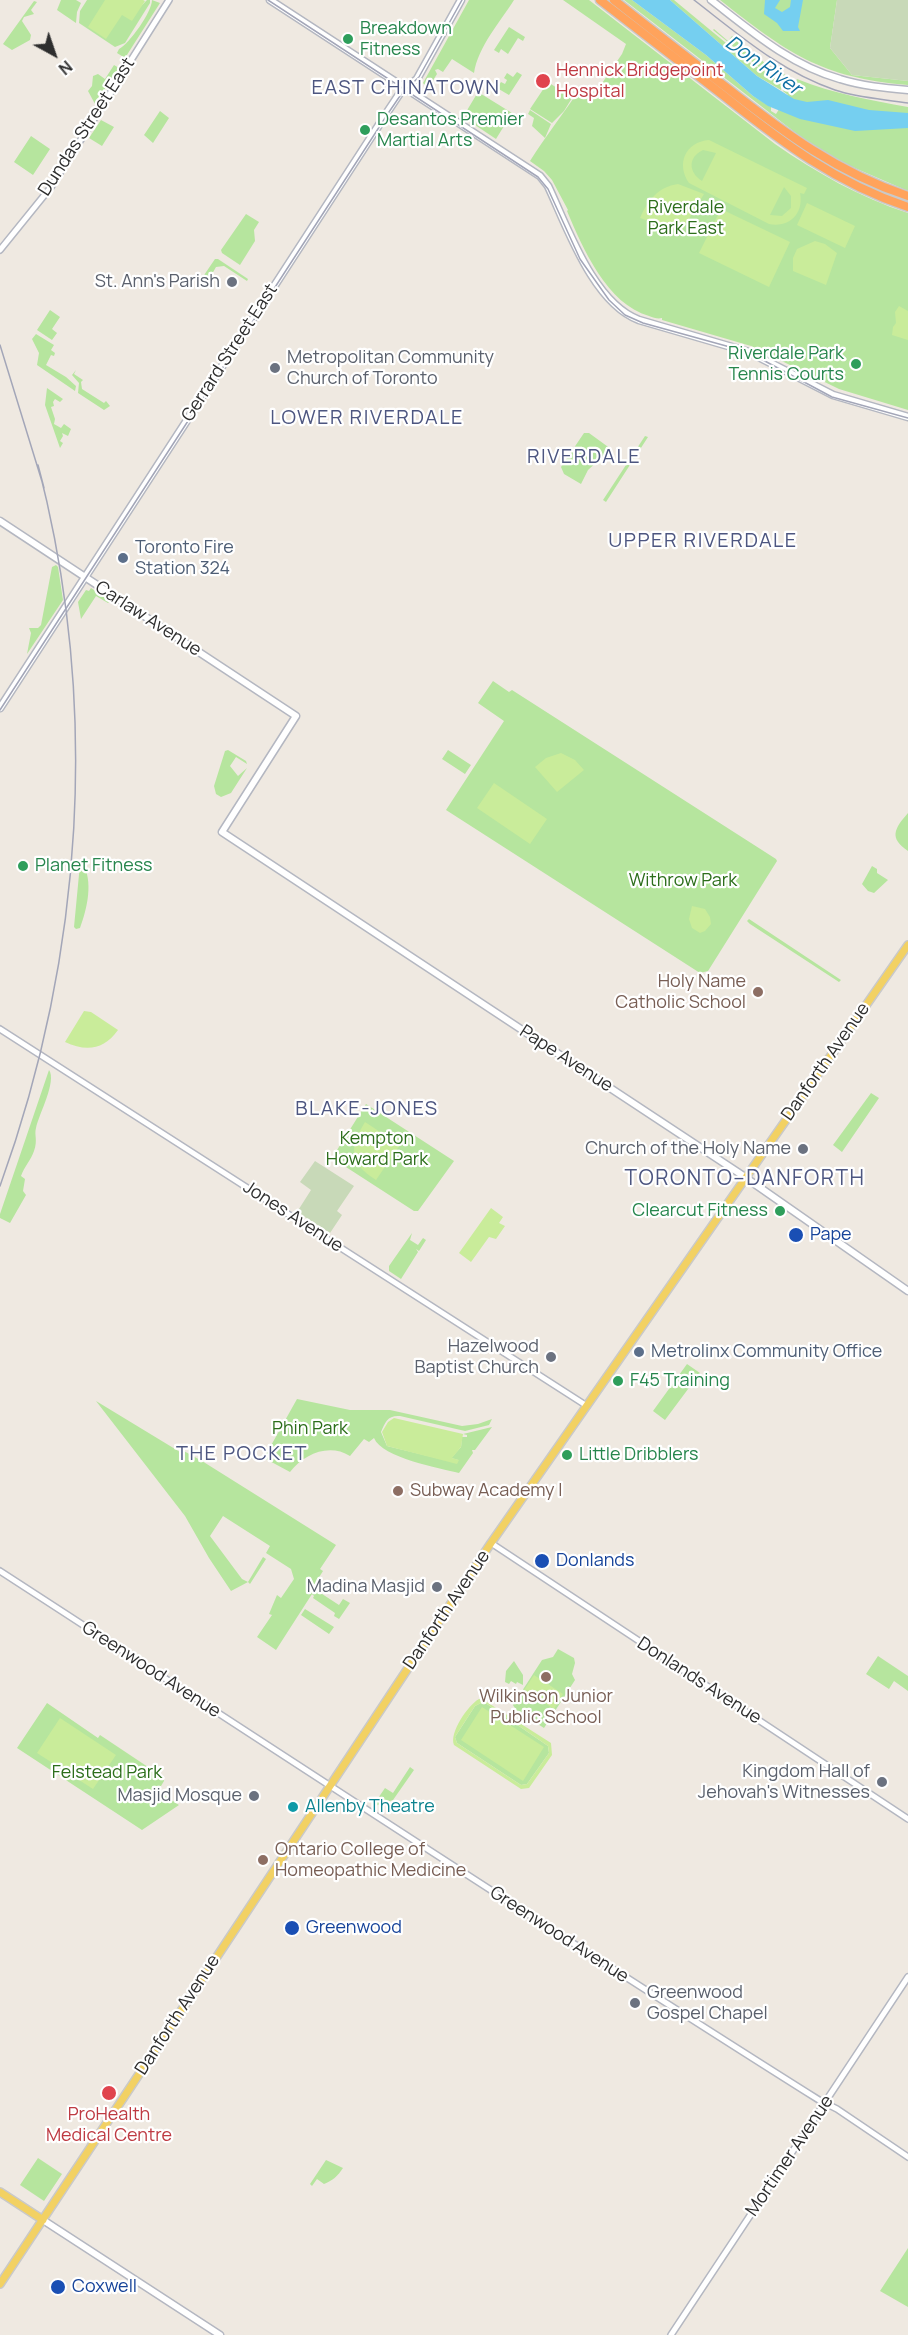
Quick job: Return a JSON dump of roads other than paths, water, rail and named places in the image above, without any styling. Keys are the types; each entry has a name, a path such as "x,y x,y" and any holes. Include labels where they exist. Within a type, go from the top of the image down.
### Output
{"highway":[{"path":"600,0 754,121 812,162 855,186 908,207"},
{"path":"614,0 769,121 813,152 856,176 908,196"}],"main road":[{"path":"270,0 542,178 581,259 610,300 623,312 639,320 749,352 833,395 908,417"},
{"name":"Gerrard Street East","path":"0,708 399,95 417,79 461,0"},
{"path":"711,0 778,51 807,67 858,84 908,90"},
{"name":"Carlaw Avenue","path":"0,521 296,716 222,832"},
{"name":"Pape Avenue","path":"222,832 746,1178 908,1291"},
{"name":"Danforth Avenue","path":"0,2284 491,1543 908,945"},
{"path":"0,2192 220,2335"}],"street":[{"name":"Dundas Street East","path":"0,250 51,187 169,0"},
{"name":"Jones Avenue","path":"0,1029 587,1406"},
{"name":"Donlands Avenue","path":"491,1543 908,1819"},
{"name":"Greenwood Avenue","path":"0,1571 658,1999 837,2109 908,2157"},
{"name":"Mortimer Avenue","path":"672,2335 908,1977"}],"water":[{"path":"632,0 670,0 757,76 794,99 807,102 828,100 869,110 908,113 908,128 855,131 800,119 768,106 753,96 706,55"},
{"path":"765,0 780,0 775,8 782,12 790,7 791,0 803,0 798,27 800,31 783,31 777,23 764,14"}],"tram line":[{"path":"268,0 538,177 548,189 580,259 609,300 625,315 643,323 748,352 832,397 908,418"},
{"path":"0,710 389,112 402,93 419,77 462,0"}],"railway":[{"path":"694,0 744,39 796,73 835,90 853,95 908,103"},
{"path":"0,345 44,488 38,465 58,555 70,646 75,737 74,828 65,919 50,1009 28,1098 0,1186"}],"place":[{"name":"Breakdown Fitness","path":"348,39"},
{"name":"Hennick Bridgepoint Hospital","path":"543,81"},
{"name":"Desantos Premier Martial Arts","path":"365,130"},
{"name":"St. Ann's Parish","path":"232,282"},
{"name":"Riverdale Park Tennis Courts","path":"856,364"},
{"name":"Metropolitan Community Church of Toronto","path":"275,368"},
{"name":"Toronto Fire Station 324","path":"123,558"},
{"name":"Planet Fitness","path":"23,866"},
{"name":"Holy Name Catholic School","path":"758,992"},
{"name":"Church of the Holy Name","path":"803,1149"},
{"name":"Clearcut Fitness","path":"780,1211"},
{"name":"Pape","path":"796,1235"},
{"name":"Metrolinx Community Office","path":"639,1352"},
{"name":"Hazelwood Baptist Church","path":"551,1357"},
{"name":"F45 Training","path":"618,1381"},
{"name":"Little Dribblers","path":"567,1455"},
{"name":"Subway Academy I","path":"398,1491"},
{"name":"Donlands","path":"542,1561"},
{"name":"Madina Masjid","path":"437,1587"},
{"name":"Wilkinson Junior Public School","path":"546,1677"},
{"name":"Kingdom Hall of Jehovah's Witnesses","path":"882,1782"},
{"name":"Masjid Mosque","path":"254,1796"},
{"name":"Allenby Theatre","path":"293,1807"},
{"name":"Ontario College of Homeopathic Medicine","path":"263,1860"},
{"name":"Greenwood","path":"292,1928"},
{"name":"Greenwood Gospel Chapel","path":"635,2003"},
{"name":"ProHealth Medical Centre","path":"109,2093"},
{"name":"Coxwell","path":"58,2287"}],"district":[{"name":"EAST CHINATOWN","path":"406,88"},
{"name":"LOWER RIVERDALE","path":"367,418"},
{"name":"RIVERDALE","path":"584,457"},
{"name":"UPPER RIVERDALE","path":"703,541"},
{"name":"BLAKE-JONES","path":"367,1109"},
{"name":"TORONTO–DANFORTH","path":"745,1179"},
{"name":"THE POCKET","path":"242,1454"}],"water label":[{"name":"Don River","path":"763,66"}],"park label":[{"name":"Riverdale Park East","path":"686,218"},
{"name":"Withrow Park","path":"683,881"},
{"name":"Kempton Howard Park","path":"377,1149"},
{"name":"Phin Park","path":"310,1429"},
{"name":"Felstead Park","path":"107,1773"}]}
